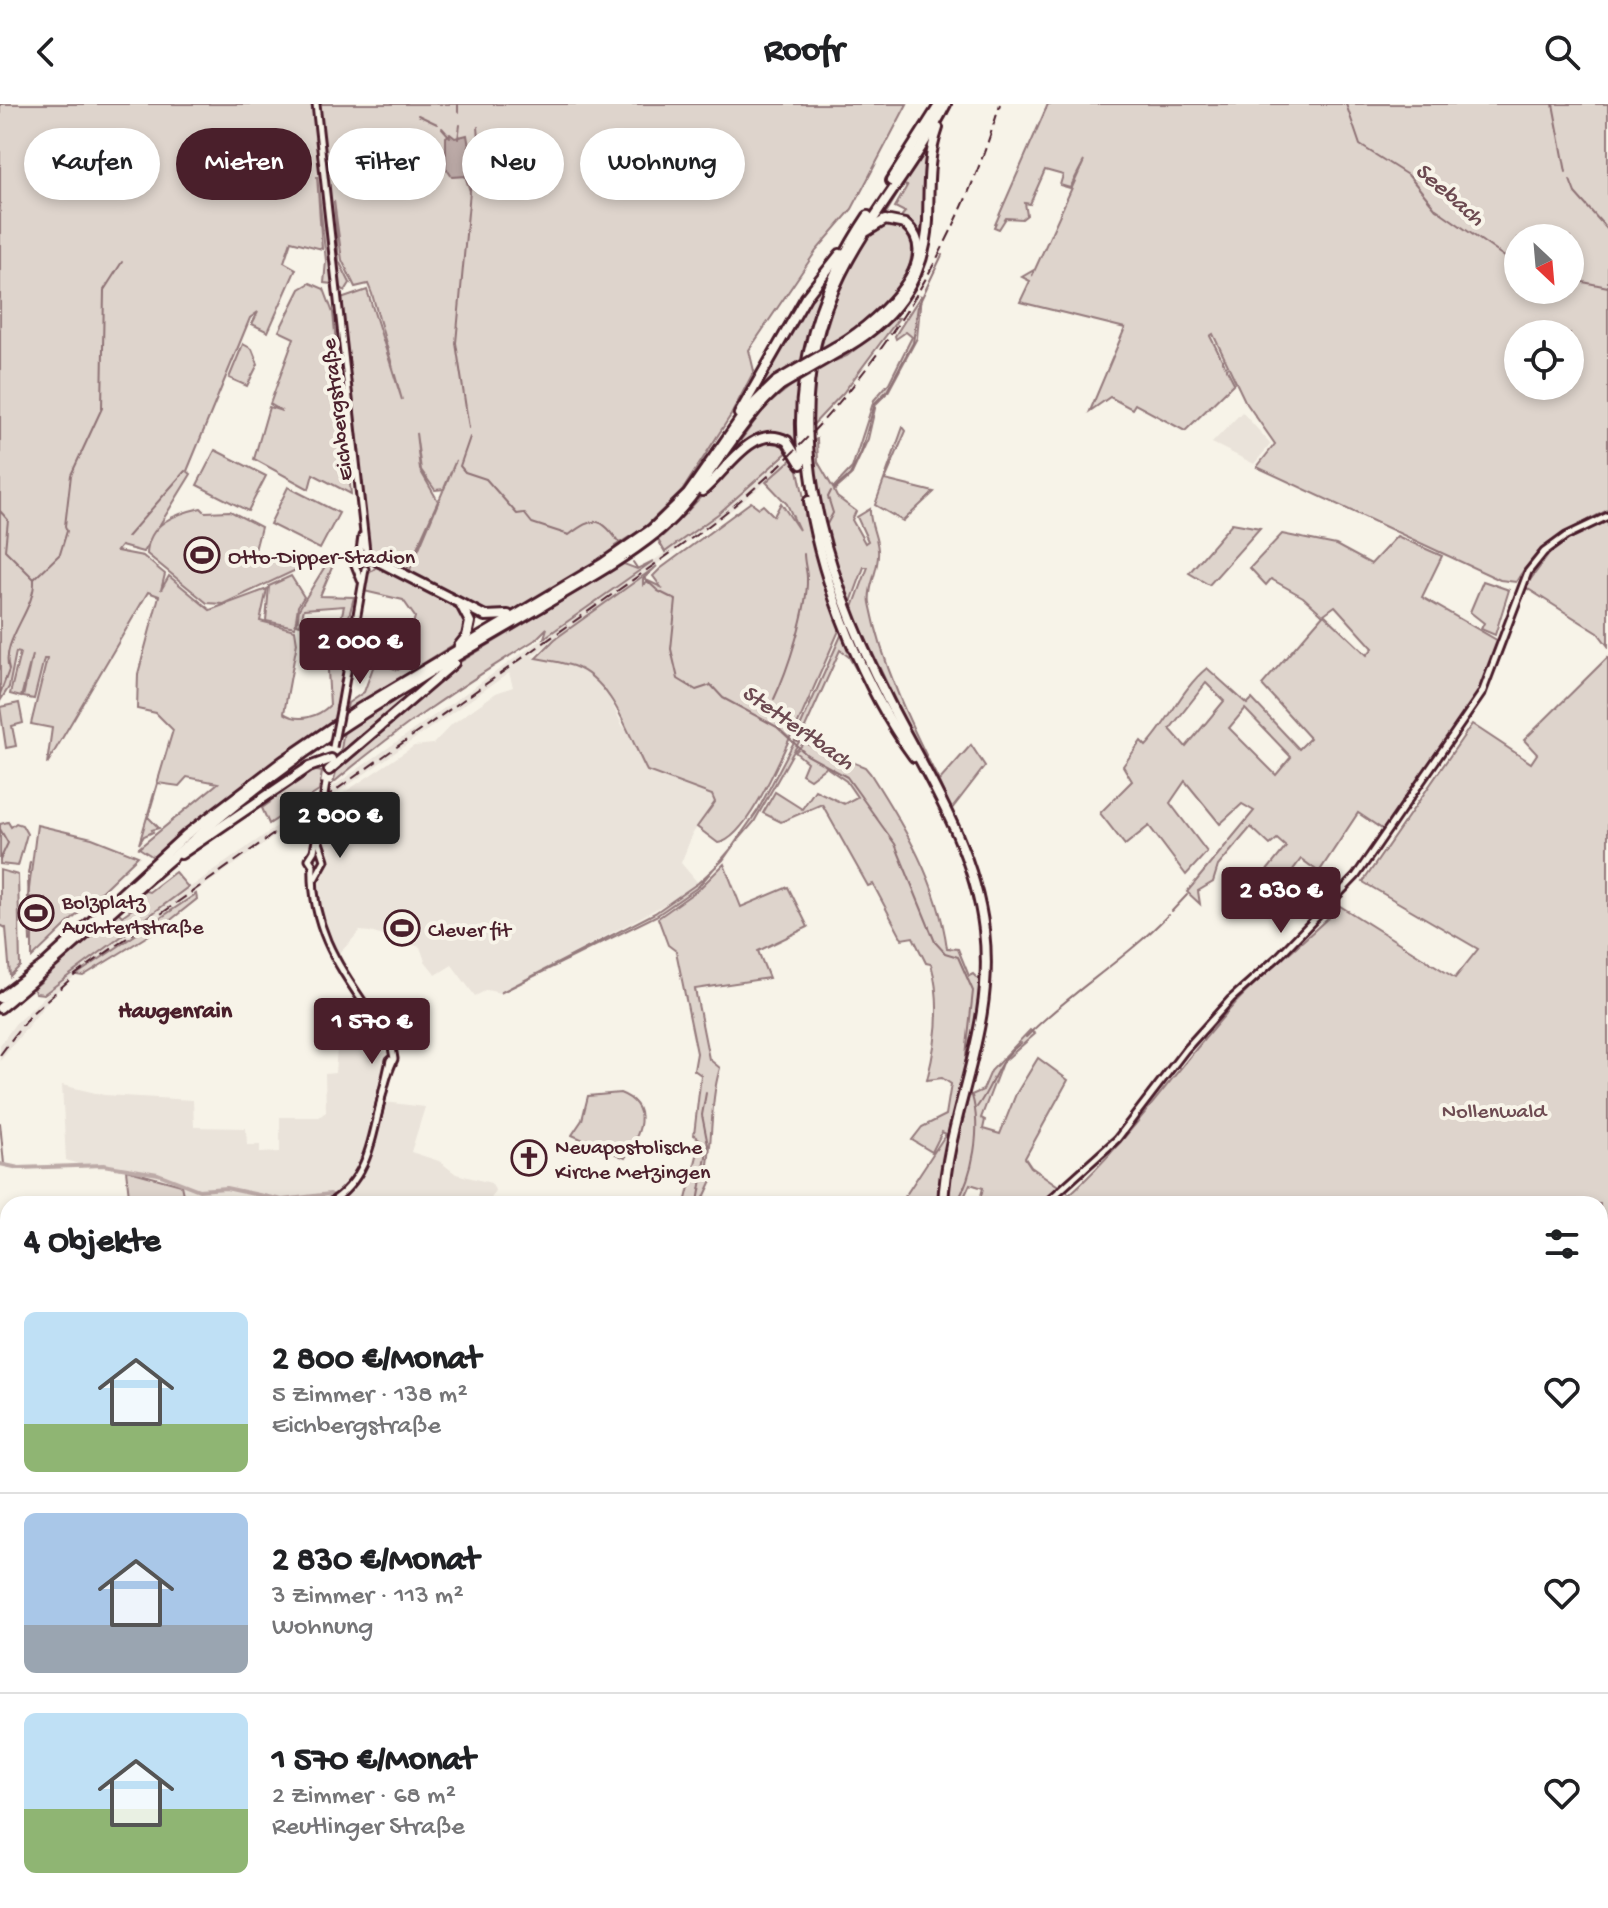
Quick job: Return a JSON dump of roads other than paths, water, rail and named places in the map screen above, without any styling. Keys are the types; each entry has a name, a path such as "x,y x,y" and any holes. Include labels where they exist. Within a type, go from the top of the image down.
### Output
{"highway":[{"path":"943,107 863,233 827,307 808,393 807,443 814,504 850,626 888,716 942,803 972,874 984,929 984,1008 945,1196"},
{"path":"724,443 806,297 849,246 943,107"},
{"path":"0,1006 140,874 233,798 341,720 652,529 700,480 753,403 779,383 883,322 903,299 917,273 927,230 930,155 943,107"},
{"path":"836,350 885,312 903,287 916,259 915,235 901,221 885,220 863,233"},
{"path":"849,246 824,298 808,357 801,418 804,468 814,529 840,611 850,626"},
{"path":"5,998 49,968 156,868 304,753 632,551 665,526 693,497 752,414 779,383"},
{"path":"693,497 714,481 751,442 763,437 787,441 804,468"},
{"path":"365,560 390,566 493,618 527,608"},
{"path":"449,654 463,641 470,628 467,613 454,600"},
{"path":"303,771 321,768 328,776 347,756 480,643"},
{"path":"156,868 332,752 347,756"}],"main road":[{"name":"Eichbergstraße","path":"316,104 365,560 318,830 317,851 309,859 316,866"},
{"path":"1054,1196 1117,1139 1186,1049 1231,999 1279,956 1356,876 1482,693 1528,572 1544,552 1566,536 1608,516"},
{"name":"Eichbergstraße","path":"317,851 325,860 316,866 312,888 316,918 326,943 394,1053 373,1139 354,1173 336,1196"}],"waterway":[{"path":"458,104 458,112"},
{"name":"Seebach","path":"1346,104 1360,145 1409,176 1436,209 1504,256"},
{"path":"1553,104 1566,172"},
{"path":"418,115 437,124"},
{"path":"458,139 460,125"},
{"path":"446,132 450,137"},
{"path":"1570,180 1575,193 1608,230"},
{"name":"Stettertbach","path":"469,200 456,343 469,428"},
{"path":"834,489 850,475 861,453 875,403 887,391 913,343 918,306 942,255"},
{"path":"34,579 60,554 67,531 71,475 102,408 104,290 122,262"},
{"name":"Seebach","path":"1584,282 1608,287"},
{"name":"Stettertbach","path":"470,437 460,466 465,472 486,479 517,514 524,513 532,523 569,535 585,524 597,522 608,528 620,544"},
{"path":"127,537 185,471"},
{"path":"827,524 833,513 828,497 831,491"},
{"path":"0,511 8,520 5,550 34,579 30,602 9,647 9,670 0,694"},
{"path":"774,699 804,606 807,578 804,554"},
{"name":"Stettertbach","path":"633,562 637,568"},
{"name":"Stettertbach","path":"644,578 658,591 676,600 671,649 678,679 696,690 711,685 723,698 777,727 807,755 847,777 895,844 935,942 945,953 958,957 973,991 964,1074"},
{"path":"0,829 8,843 0,860"},
{"path":"28,874 30,862"},
{"path":"28,877 30,942"},
{"path":"1172,911 1187,895"},
{"path":"1026,1037 1168,915"},
{"path":"977,1107 1000,1065 1021,1043"},
{"path":"699,1196 708,1145 702,1115 706,1093"},
{"path":"960,1196 971,1166 976,1137 972,1096 966,1094"},
{"path":"0,1123 4,1164"},
{"path":"0,1164 19,1168 103,1165 158,1174 199,1190 226,1188 263,1196"},
{"path":"314,1196 333,1196"}],"railway":[{"path":"0,1055 30,1015 76,974 699,533 751,491 800,445 845,396 921,288 952,229 978,168 1000,104"}],"place":[{"name":"Otto-Dipper-Stadion","path":"202,555"},
{"name":"Bolzplatz Auchtertstraße","path":"36,913"},
{"name":"Clever fit","path":"402,928"},
{"name":"Neuapostolische Kirche Metzingen","path":"529,1158"}],"district":[{"name":"Haugenrain","path":"175,1009"}],"park label":[{"name":"Nollenwald","path":"1494,1109"}]}
